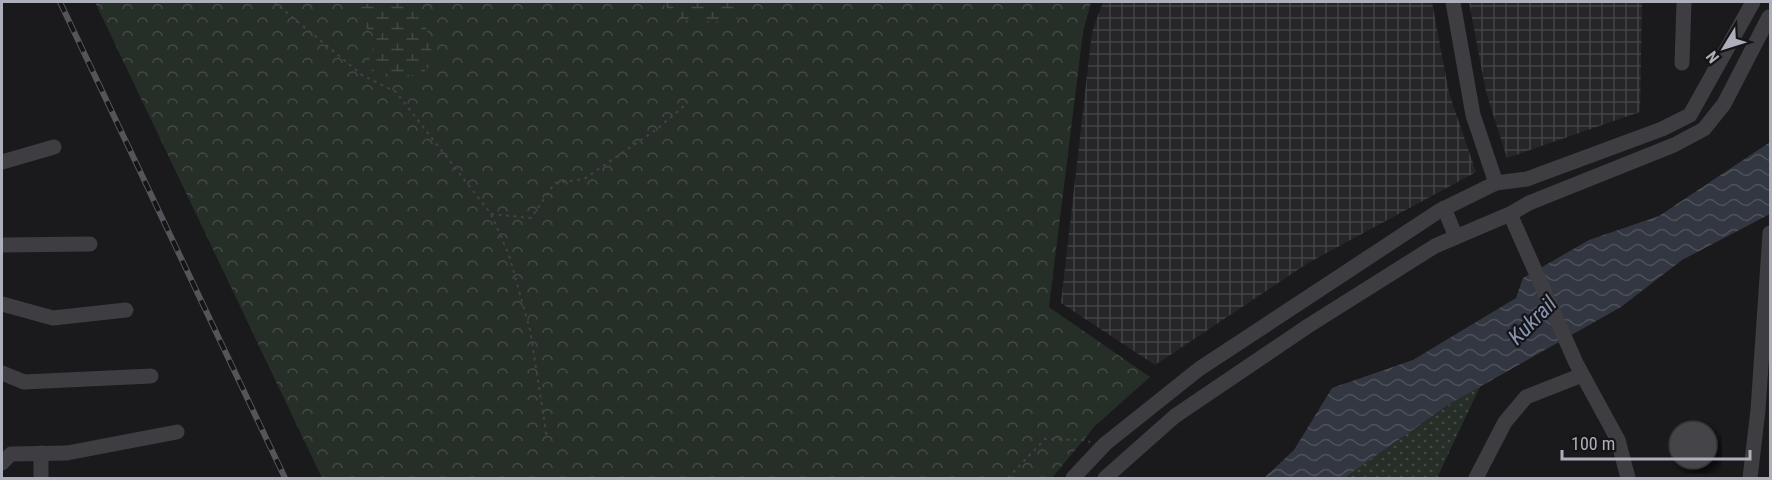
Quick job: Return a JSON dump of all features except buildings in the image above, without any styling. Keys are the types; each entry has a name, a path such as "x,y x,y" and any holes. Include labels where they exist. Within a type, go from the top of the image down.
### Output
{"street":[{"path":"1453,2 1473,115 1496,183"},
{"path":"1683,63 1684,2"},
{"path":"1073,478 1101,448 1199,369 1444,208 1496,183 1527,179 1662,129 1690,115 1754,2 1770,17 1724,104 1704,129 1674,145 1554,193 1511,219 1435,246 1175,416 1105,478"},
{"path":"2,162 54,147"},
{"path":"1546,172 1554,193"},
{"path":"1444,208 1456,237"},
{"path":"1511,219 1579,369 1618,440 1628,478"},
{"path":"1750,478 1758,410 1770,233"},
{"path":"2,245 90,244"},
{"path":"2,304 53,318 126,310"},
{"path":"1476,478 1505,422 1526,397 1579,369"},
{"path":"2,373 24,382 151,376"},
{"path":"2,463 11,454 67,453 177,432"},
{"path":"41,453 41,478"}],"path":[{"path":"274,2 362,75 396,92 491,214 509,255 530,330 547,438"},
{"path":"491,214 531,218 555,183 584,179 657,129 684,106"},
{"path":"1008,478 1045,439 1083,440 1101,448"}],"shaded area":[{"path":"1103,2 1432,2 1449,93 1476,172 1308,263 1155,365 1061,303 1092,32"},
{"path":"1469,2 1642,2 1640,112 1507,158 1486,92"}],"green space":[{"path":"95,2 1091,2 1083,32 1049,307 1150,377 1095,426 1052,478 322,478"},
{"path":"393,2 412,8 419,15 428,32 433,62 419,77 390,72 376,77 368,65 377,34 368,30 352,9 367,4"},
{"path":"660,2 744,2 736,22 683,20"},
{"path":"1482,382 1437,478 1343,478"}],"water":[{"name":"Kukrail","path":"1770,142 1770,214 1682,260 1621,307 1451,403 1344,478 1264,478 1294,450 1332,388 1413,360 1516,298 1523,278 1589,240 1659,216"}],"railway":[{"path":"60,2 285,478"}]}
